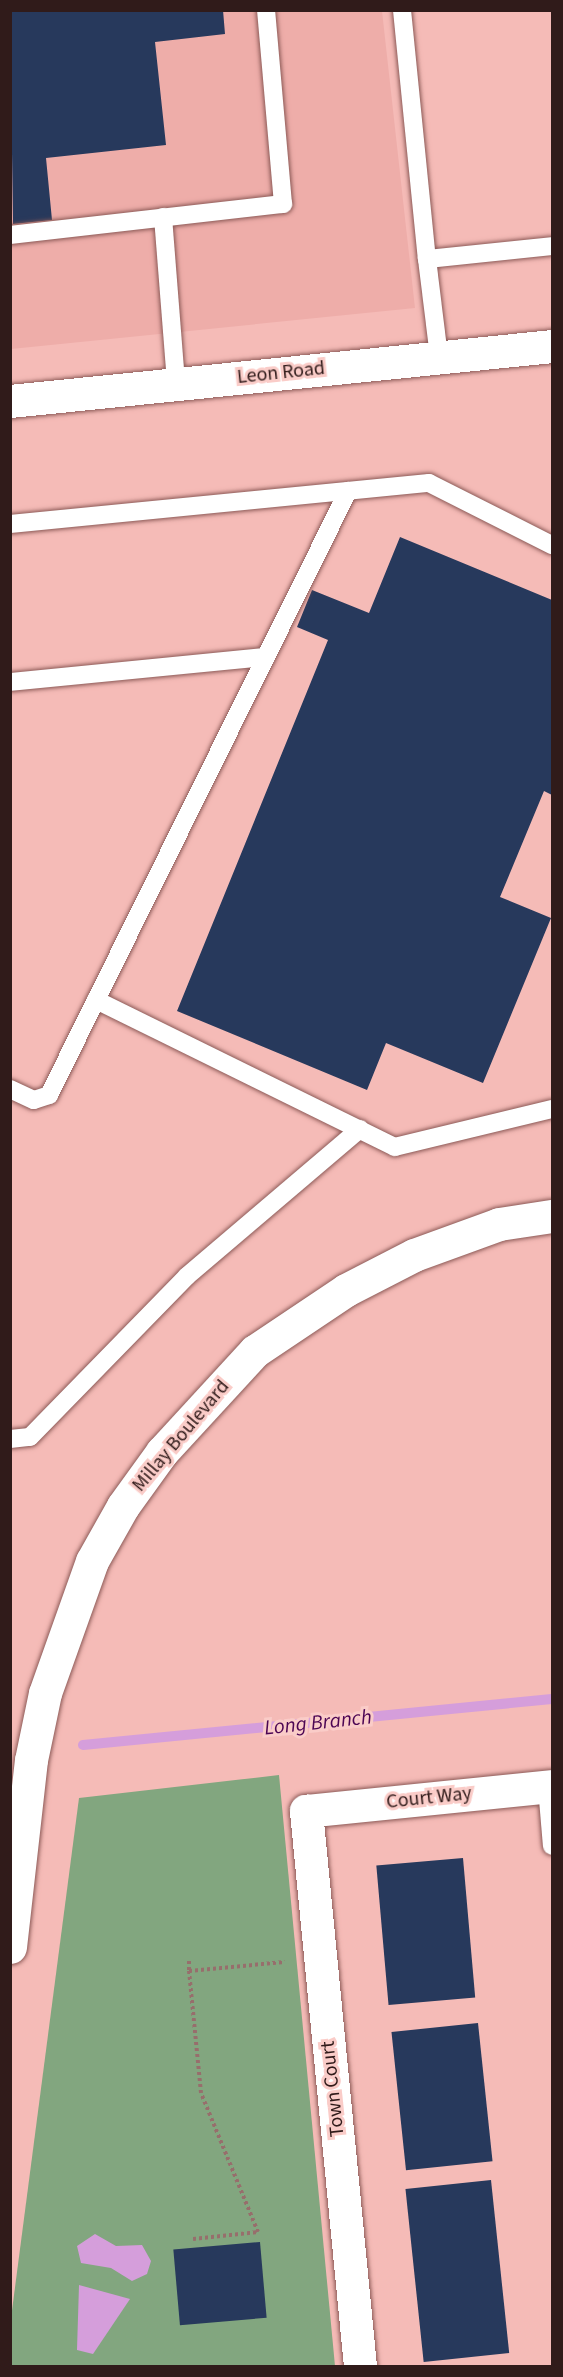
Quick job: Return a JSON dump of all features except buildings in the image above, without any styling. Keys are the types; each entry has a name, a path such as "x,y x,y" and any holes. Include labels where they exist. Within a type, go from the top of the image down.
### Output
{"street":[{"name":"Leon Road","path":"10,401 552,346"},
{"name":"Millay Boulevard","path":"11,1937 16,1832 45,1694 68,1620 92,1561 123,1506 162,1452 255,1351 346,1290 414,1256 499,1224 552,1216"},
{"name":"Court Way","path":"306,1811 550,1786"},
{"name":"Town Court","path":"306,1811 360,2367"}],"lane":[{"path":"10,235 283,204 266,10"},
{"path":"402,10 439,357"},
{"path":"163,217 176,384"},
{"path":"427,259 552,246"},
{"path":"10,524 429,483 552,545"},
{"path":"10,1089 34,1100 49,1095 348,490"},
{"path":"10,682 266,657"},
{"path":"96,1000 396,1147 552,1109"},
{"path":"10,1439 30,1437 187,1276 360,1129"},
{"path":"550,1786 552,1846"}],"path":[{"path":"189,1961 201,2093 258,2232 193,2239"},
{"path":"189,1971 285,1962"}],"shaded area":[{"path":"11,11 382,11 415,308 11,349"},
{"path":"95,2234 116,2246 142,2245 151,2261 147,2274 132,2281 111,2268 81,2263 77,2246"},
{"path":"79,2285 130,2299 93,2354 77,2350"}],"green space":[{"path":"279,1775 335,2366 11,2366 11,2318 79,1798"}],"waterway":[{"name":"Long Branch","path":"83,1745 552,1699"}]}
